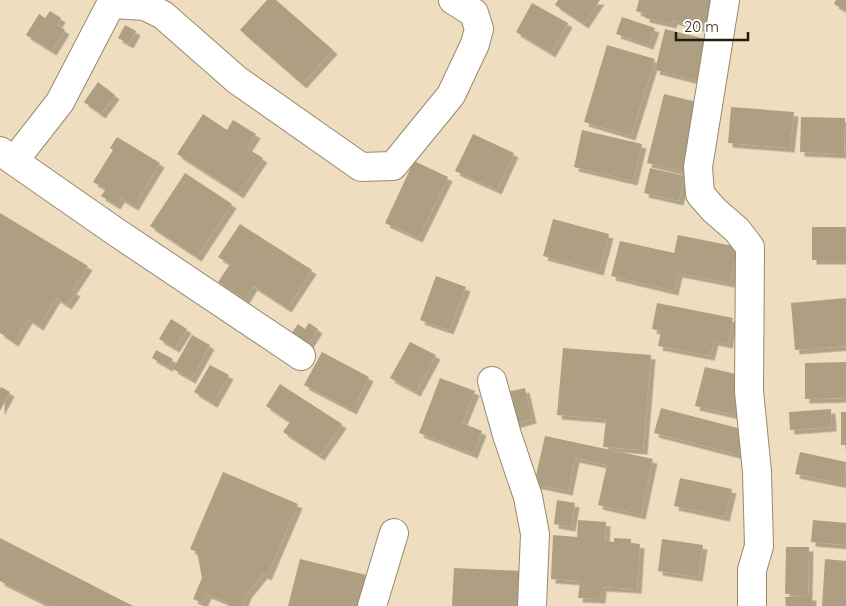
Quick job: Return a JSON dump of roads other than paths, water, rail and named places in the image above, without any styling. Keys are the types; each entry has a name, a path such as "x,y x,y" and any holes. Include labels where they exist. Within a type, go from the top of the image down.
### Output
{"street":[{"path":"301,356 116,232 7,156 60,102 112,2 145,6 163,16 237,80 361,167 392,166 450,95 475,44 479,29 474,13 453,0"},
{"path":"725,0 698,167 700,194 714,210 737,230 750,247 749,391 757,472 759,546 752,570 752,606"},
{"path":"492,381 507,435 528,498 536,534 532,606"},
{"path":"372,606 394,533"}]}
